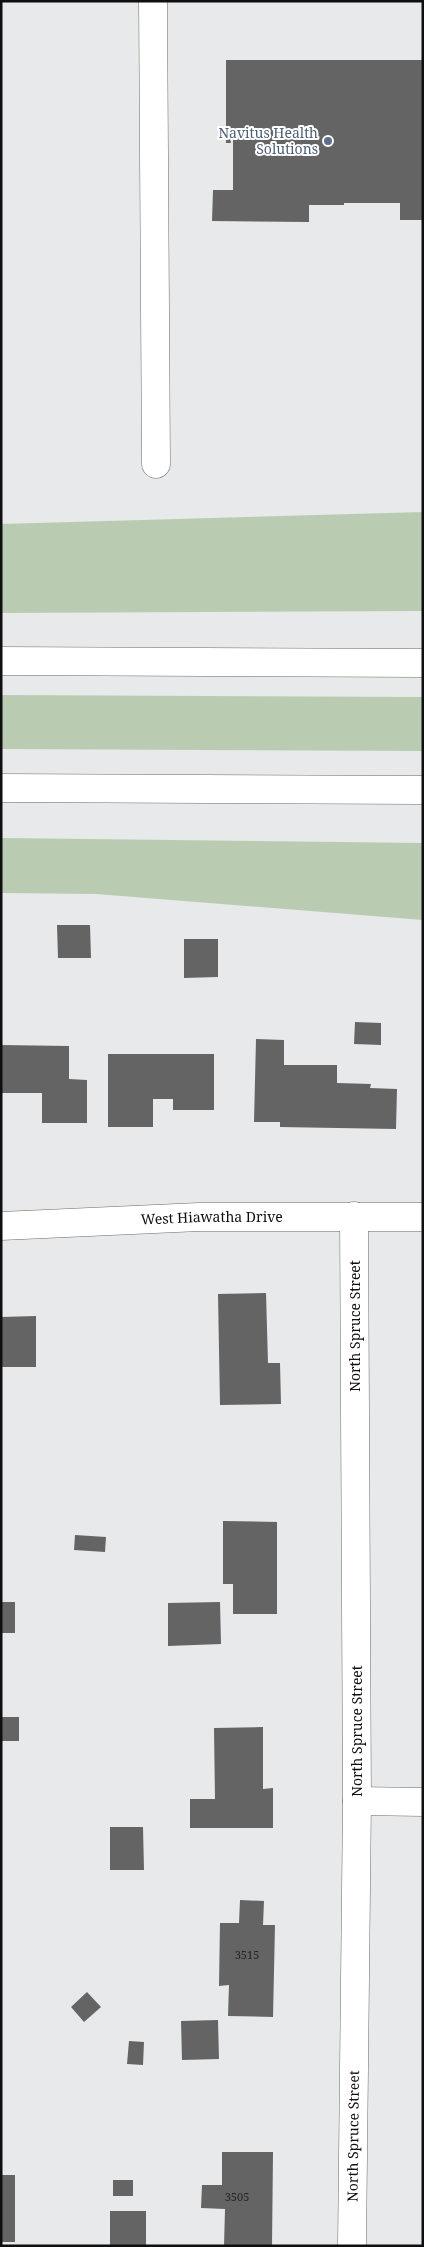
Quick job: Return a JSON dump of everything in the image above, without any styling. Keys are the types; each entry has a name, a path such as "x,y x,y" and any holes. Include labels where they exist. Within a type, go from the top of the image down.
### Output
{"main road":[{"path":"153,1 156,464"},
{"path":"1,661 423,663"},
{"path":"1,788 423,790"},
{"name":"North Spruce Street","path":"352,2246 357,1801 354,1216"},
{"name":"West Hiawatha Drive","path":"1,1226 199,1217 423,1217"},
{"path":"357,1801 423,1802"}],"green space":[{"path":"423,512 423,611 1,613 1,524"},
{"path":"1,695 423,697 423,751 1,749"},
{"path":"1,838 423,843 423,920 96,894 1,893"}],"building":[{"name":"Navitus Health Solutions","path":"226,60 423,60 423,220 400,220 400,203 344,203 344,205 309,205 309,222 212,221 213,190 233,190 233,138 230,138 231,143 226,143"},
{"path":"57,925 90,925 91,958 58,958"},
{"path":"184,939 218,939 218,977 184,978"},
{"path":"355,1022 381,1023 381,1045 354,1044"},
{"path":"256,1039 284,1040 284,1065 337,1065 337,1083 371,1084 370,1088 397,1089 396,1129 280,1127 280,1122 254,1122"},
{"path":"1,1045 69,1046 69,1079 87,1080 87,1123 42,1123 42,1093 1,1093"},
{"path":"108,1054 214,1054 214,1110 173,1110 173,1099 153,1099 153,1127 108,1127"},
{"path":"266,1293 268,1363 280,1363 281,1404 220,1405 218,1294"},
{"path":"36,1316 36,1367 1,1367 1,1317"},
{"path":"223,1521 277,1522 277,1614 233,1614 233,1584 223,1584"},
{"path":"75,1535 106,1537 105,1552 74,1550"},
{"path":"1,1602 15,1602 15,1633 1,1633"},
{"path":"220,1602 221,1644 168,1646 168,1603"},
{"path":"1,1717 19,1717 19,1741 1,1741"},
{"path":"263,1727 263,1789 273,1788 273,1828 190,1828 190,1799 215,1799 214,1728"},
{"path":"110,1827 143,1827 144,1870 110,1870"},
{"path":"240,1900 264,1901 263,1925 275,1925 273,2017 228,2016 229,1985 219,1986 220,1923 239,1923"},
{"path":"87,1992 101,2007 84,2022 71,2007"},
{"path":"218,2020 219,2059 182,2060 181,2021"},
{"path":"129,2041 144,2042 143,2065 127,2064"},
{"path":"222,2152 273,2152 272,2246 224,2246 225,2209 201,2208 202,2185 222,2185"},
{"path":"1,2175 15,2175 15,2242 1,2242"},
{"path":"113,2180 133,2180 133,2196 113,2196"},
{"path":"110,2211 146,2211 146,2246 110,2246"}],"place":[{"name":"Navitus Health Solutions","path":"328,141"}]}
